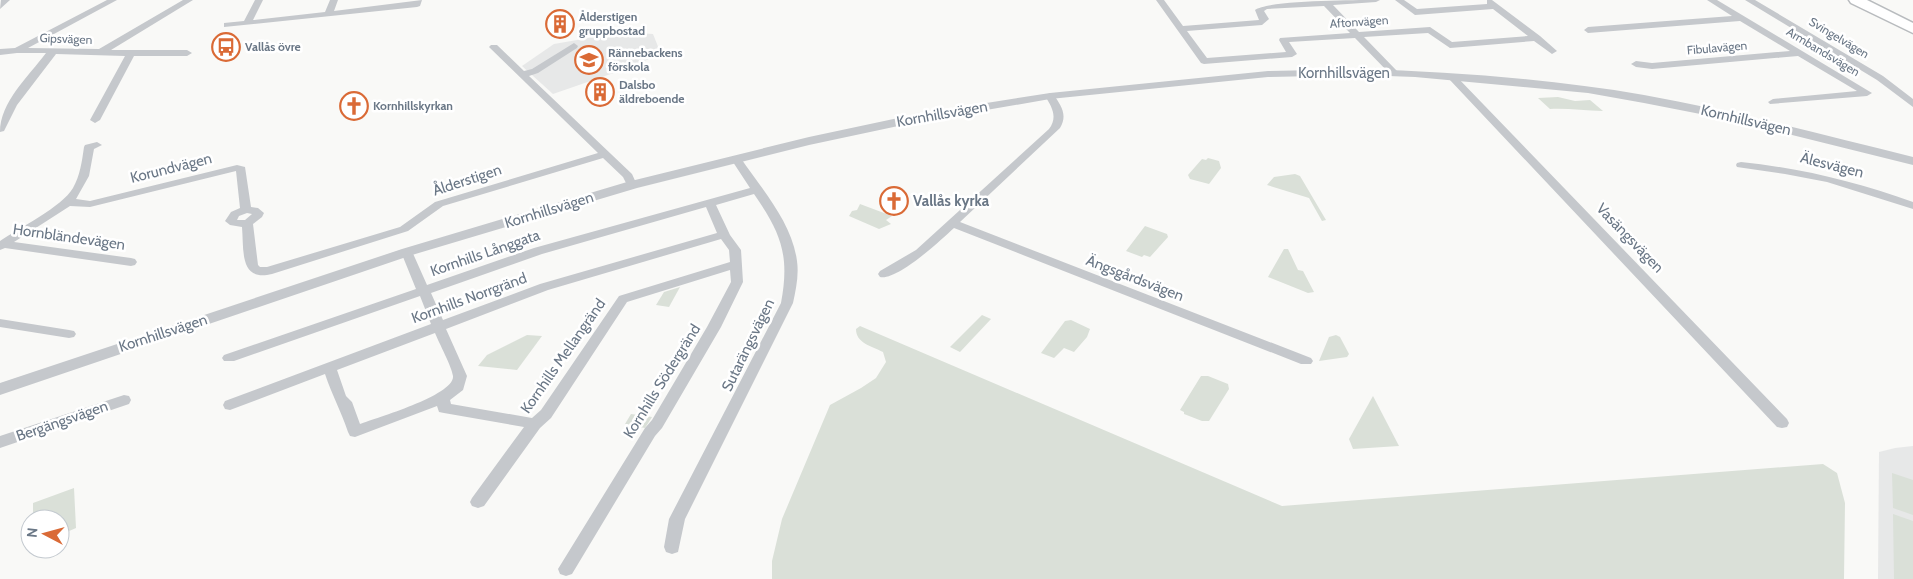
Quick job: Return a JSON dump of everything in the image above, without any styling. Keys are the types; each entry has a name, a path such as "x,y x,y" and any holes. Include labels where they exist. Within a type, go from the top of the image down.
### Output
{"highway":[{"path":"1856,0 1913,29"},
{"path":"1865,0 1913,23"}],"street":[{"path":"0,6 6,0"},
{"path":"17,50 113,0"},
{"path":"99,52 189,0"},
{"path":"247,23 260,0"},
{"path":"328,14 334,0"},
{"path":"1160,0 1181,29 1262,22 1265,19 1259,10 1265,7 1376,0"},
{"path":"1400,0 1415,12 1496,6"},
{"path":"1488,0 1552,51"},
{"name":"Armbandsvägen","path":"1711,0 1867,93 1773,102"},
{"name":"Svingelvägen","path":"1749,0 1880,78 1913,104"},
{"path":"226,25 417,2"},
{"path":"1325,2 1394,73"},
{"path":"1588,30 1742,18"},
{"name":"Aftonvägen","path":"1181,29 1204,61 1292,54 1283,40 1430,30 1450,45 1537,38"},
{"path":"524,74 535,70 574,46"},
{"path":"494,47 628,176 632,186"},
{"name":"Gipsvägen","path":"0,52 17,50 131,53 187,52"},
{"path":"0,129 12,104 53,51"},
{"path":"94,120 99,115 131,53"},
{"name":"Fibulavägen","path":"1636,64 1652,66 1843,55"},
{"name":"Kornhillsvägen","path":"0,389 407,252 632,186 736,158 809,141 917,118 1050,96 1268,74 1394,73 1588,90 1644,99 1731,116 1913,160"},
{"name":"Vasängsvägen","path":"1452,78 1782,423"},
{"path":"884,274 920,253 1058,125 1060,115 1050,96"},
{"path":"1,245 68,202 85,178 89,147 97,144"},
{"name":"Ålderstigen","path":"257,271 268,271 404,229 412,225 432,207 439,204 606,154"},
{"name":"Sutarängsvägen","path":"672,546 677,519 787,303 792,283 793,270 787,238 736,158"},
{"name":"Älesvägen","path":"1741,165 1794,171 1851,184 1913,206"},
{"name":"Korundvägen","path":"68,202 90,204 241,168 252,266 257,271"},
{"name":"Kornhills Långgata","path":"229,358 538,251 755,190"},
{"name":"Kornhills Södergränd","path":"566,569 650,432 657,424 714,327 737,282 735,250 724,235 709,202"},
{"name":"Ängsgårdsvägen","path":"952,224 1306,361"},
{"name":"Kornhills Norrgränd","path":"230,405 544,287 724,235"},
{"name":"Hornbländevägen","path":"1,245 131,262"},
{"path":"407,252 425,290 460,380 444,403"},
{"name":"Kornhills Mellangränd","path":"478,502 536,424 546,414 623,299 735,264"},
{"path":"0,323 68,334"},
{"path":"330,368 340,399 345,402 355,432 444,403 536,424"},
{"name":"Bergängsvägen","path":"0,442 124,400"}],"shaded area":[{"name":"Rännebackens förskola","path":"623,32 653,34 661,54 628,68 553,94 522,66 554,44"},
{"path":"1558,97 1575,101 1590,100 1603,111 1550,109 1538,98"},
{"path":"1208,158 1219,161 1221,168 1209,184 1190,179 1188,175 1202,159 1206,160"},
{"path":"1295,174 1300,176 1326,220 1322,221 1309,198 1267,185 1274,177"},
{"path":"860,204 892,216 886,220 891,224 879,229 849,216 852,211 857,210"},
{"path":"1145,226 1167,234 1168,237 1150,257 1144,255 1142,257 1126,251"},
{"path":"1284,249 1288,249 1298,270 1303,271 1314,292 1308,293 1268,277"},
{"path":"680,287 669,307 656,305 664,292"},
{"path":"982,315 991,319 960,352 950,347"},
{"path":"1071,320 1090,329 1087,337 1074,352 1064,348 1054,358 1041,353 1065,321"},
{"path":"860,326 1282,506 1823,464 1837,473 1845,503 1844,579 772,579 772,561 782,519 830,405 876,378 886,362 883,352 861,341 856,329"},
{"path":"527,335 542,336 517,370 478,366 487,355"},
{"path":"1336,335 1340,337 1349,354 1347,357 1319,361 1329,337"},
{"path":"1201,376 1208,376 1228,384 1229,389 1209,421 1202,421 1184,414 1180,410"},
{"path":"1373,396 1399,446 1353,449 1349,439"},
{"path":"631,414 652,417 645,428 625,424"},
{"path":"1913,446 1913,579 1878,579 1879,452"},
{"path":"1892,473 1913,480 1913,515 1893,508"},
{"path":"74,488 76,528 70,531 70,509 33,509 33,503"},
{"path":"1893,514 1913,521 1913,579 1894,579"}],"place":[{"name":"Ålderstigen gruppbostad","path":"560,24"},
{"name":"Vallås övre","path":"226,47"},
{"name":"Rännebackens förskola","path":"589,60"},
{"name":"Dalsbo äldreboende","path":"600,92"},
{"name":"Kornhillskyrkan","path":"354,106"},
{"name":"Vallås kyrka","path":"894,201"}]}
